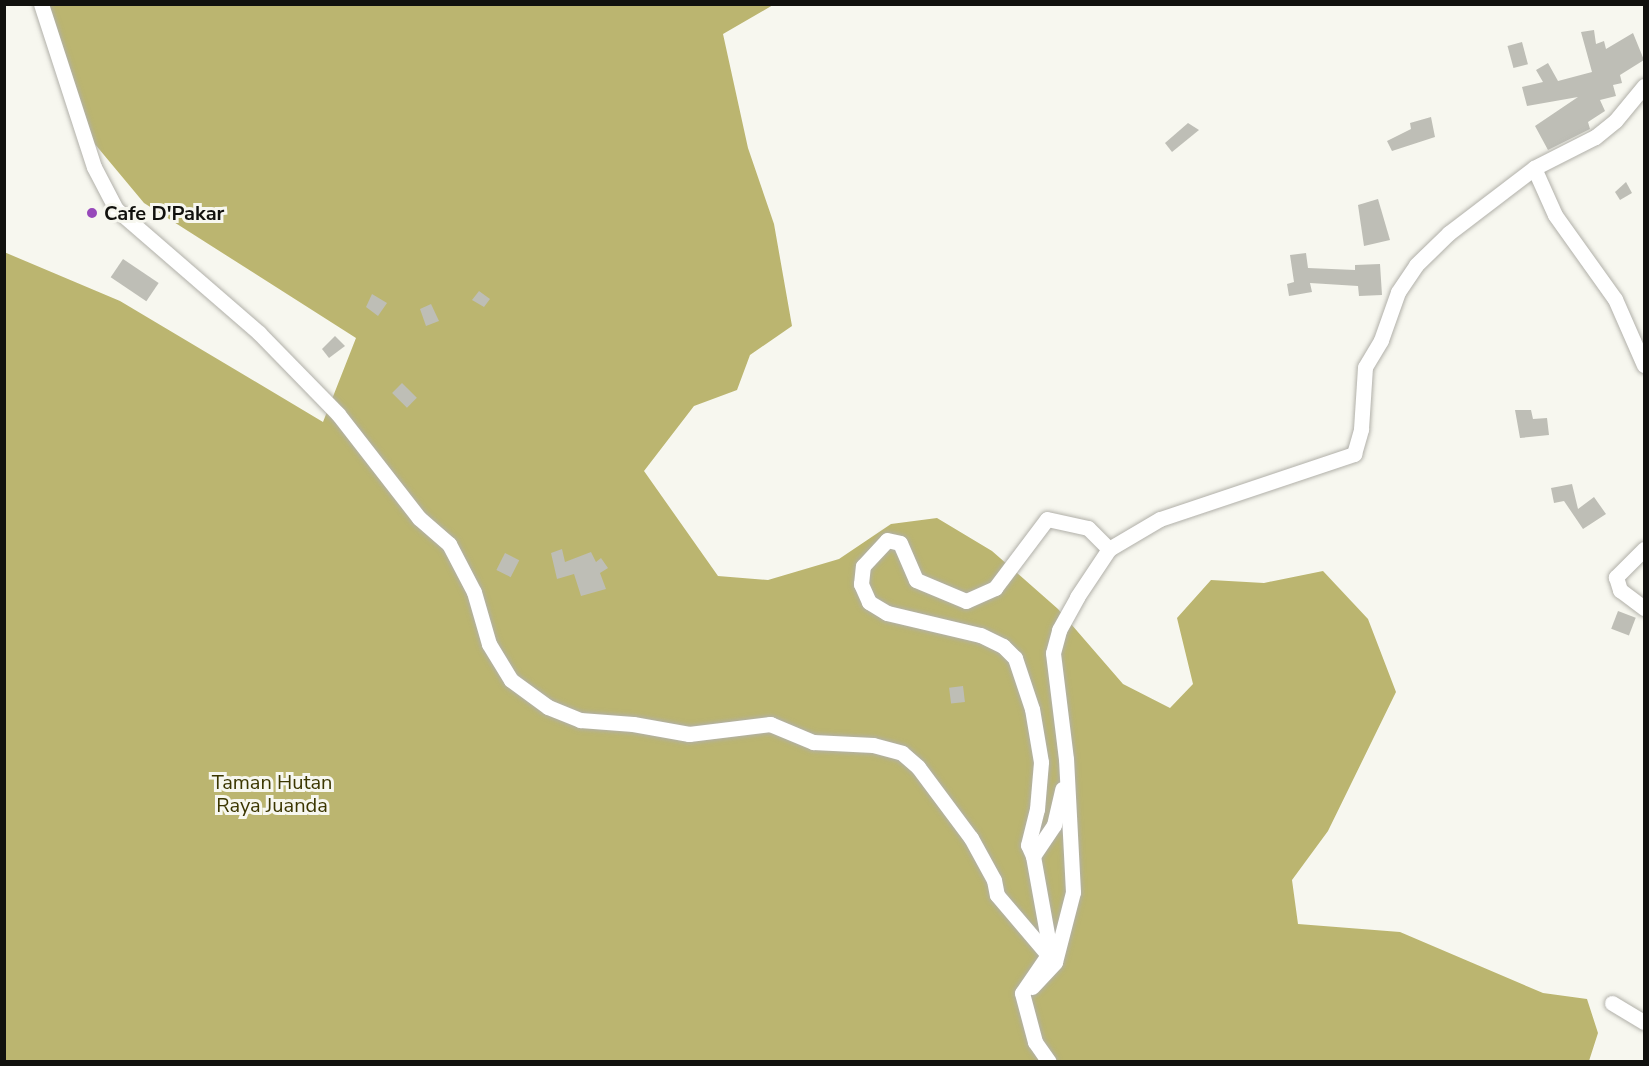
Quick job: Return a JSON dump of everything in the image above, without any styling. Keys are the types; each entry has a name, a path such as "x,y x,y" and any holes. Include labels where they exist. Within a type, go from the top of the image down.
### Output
{"street":[{"path":"41,4 94,167 112,203 126,220 198,277 259,333 338,414 419,518 449,544 474,592 489,644 511,680 548,707 580,720 640,725 689,734 770,724 813,742 873,745 902,753 918,767 971,838 994,880 997,895 1048,955"},
{"path":"1022,993 1040,981 1055,962 1073,892 1066,771 1053,653 1059,630 1109,549 1160,519 1354,454 1361,429 1365,367 1381,340 1398,292 1416,264 1449,233 1534,168 1595,137 1615,121 1644,86"},
{"path":"1534,168 1555,215 1615,298 1644,365"},
{"path":"1049,1062 1035,1042 1022,993 1048,955 1049,945 1033,856 1028,845 1037,809 1041,762 1032,709 1015,658 1003,646 980,635 887,613 869,602 861,584 863,566 887,540 900,543 916,580 966,601 977,600 995,588 1047,519 1088,528 1109,549"},
{"path":"1644,549 1616,577 1620,590 1644,608"},
{"path":"1033,856 1054,825 1066,771"},
{"path":"1612,1003 1644,1022"}],"green space":[{"name":"Taman Hutan Raya Juanda","path":"34,5 773,5 723,34 748,148 774,224 792,326 750,355 737,390 694,406 644,471 718,576 768,580 839,559 891,524 937,518 992,551 1058,609 1123,684 1170,708 1193,684 1177,618 1211,580 1264,583 1323,571 1368,619 1396,692 1328,831 1292,880 1298,924 1400,932 1543,993 1587,999 1598,1033 1589,1061 5,1061 4,252 120,301 323,422 356,338 144,203 79,125"}],"building":[{"path":"1594,30 1596,44 1604,41 1606,49 1633,33 1644,60 1620,75 1622,83 1613,85 1616,96 1600,100 1605,111 1588,122 1590,129 1548,150 1535,126 1578,97 1527,106 1522,87 1543,82 1536,70 1548,63 1558,81 1592,72 1581,32"},
{"path":"1522,42 1528,64 1513,68 1508,46"},
{"path":"1431,117 1435,137 1392,151 1387,141 1411,129 1410,123"},
{"path":"1188,123 1199,130 1172,152 1165,143"},
{"path":"1626,182 1632,193 1620,200 1615,192"},
{"path":"1378,199 1390,240 1364,246 1358,205"},
{"path":"1306,253 1308,268 1355,270 1355,265 1380,264 1382,295 1359,296 1358,286 1310,283 1312,292 1289,296 1287,284 1294,282 1290,255"},
{"path":"123,259 159,283 146,301 111,277"},
{"path":"479,291 490,299 484,307 472,300"},
{"path":"372,294 387,303 378,316 366,307"},
{"path":"431,304 439,321 426,326 420,309"},
{"path":"335,336 345,346 329,358 322,349"},
{"path":"402,383 417,398 407,408 392,393"},
{"path":"1515,410 1531,410 1533,419 1547,418 1549,435 1520,438"},
{"path":"1572,484 1578,509 1594,497 1606,514 1583,529 1564,501 1554,503 1551,488"},
{"path":"562,549 565,562 591,552 596,562 601,558 608,568 600,573 606,589 581,596 574,574 557,579 551,553"},
{"path":"505,553 519,560 511,577 496,570"},
{"path":"1618,611 1636,618 1629,636 1611,629"},
{"path":"963,686 965,702 951,704 949,688"}],"place":[{"name":"Cafe D'Pakar","path":"92,213"}]}
